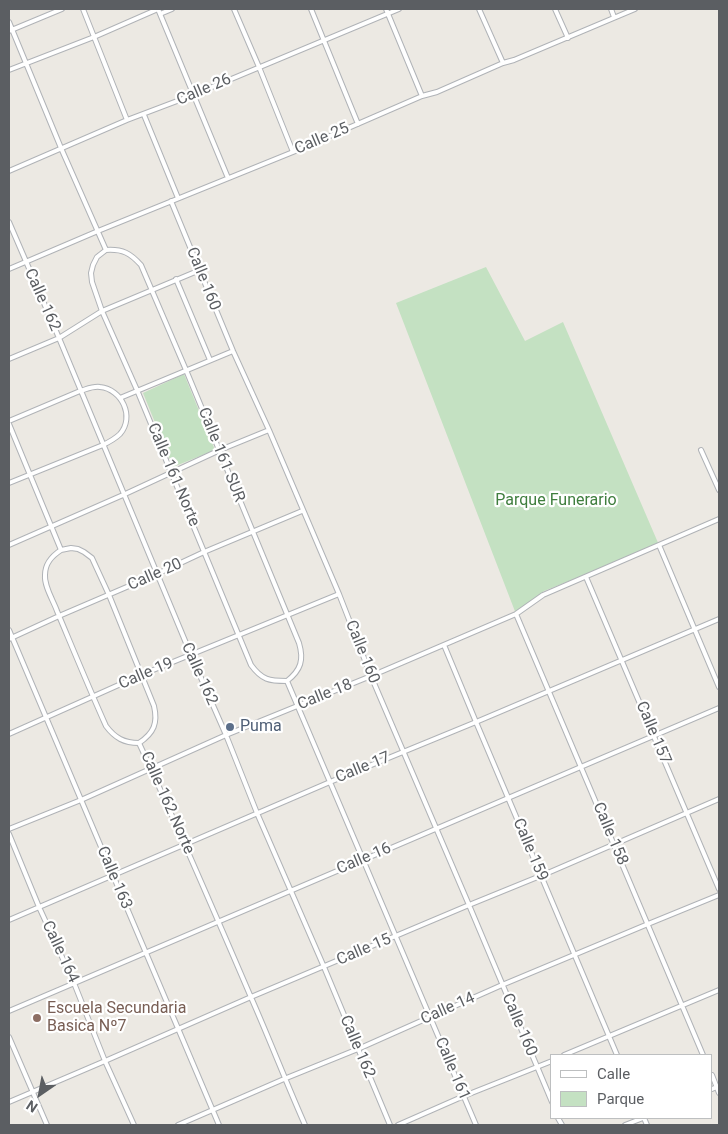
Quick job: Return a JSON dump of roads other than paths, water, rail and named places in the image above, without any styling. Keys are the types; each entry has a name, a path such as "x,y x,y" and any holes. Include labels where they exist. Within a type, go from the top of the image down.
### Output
{"street":[{"path":"10,31 62,9"},
{"path":"83,9 127,120"},
{"path":"9,70 158,9 228,178"},
{"path":"160,14 172,9"},
{"path":"234,9 293,152"},
{"path":"311,9 358,124"},
{"name":"Calle 26","path":"9,172 127,120 144,115 324,40 387,11 399,9"},
{"path":"479,9 504,63"},
{"path":"555,9 568,38"},
{"path":"611,9 614,17"},
{"name":"Calle 25","path":"9,269 635,9"},
{"path":"387,11 422,96"},
{"path":"9,22 10,31 26,63 106,250"},
{"path":"144,115 178,198"},
{"name":"Calle 160","path":"171,201 233,351 339,594 371,676 550,1098"},
{"name":"Calle 162","path":"9,222 390,1125"},
{"name":"Calle 161 SUR","path":"106,250 124,251 141,265 220,450 302,653 302,661 287,681"},
{"name":"Calle 161 Norte","path":"106,250 97,258 91,273 92,282 102,311 172,472 251,665 264,678 272,681 287,681"},
{"path":"9,359 59,338 102,311 200,270"},
{"path":"176,279 210,360"},
{"path":"120,398 233,351"},
{"path":"9,484 30,475 103,445 115,438 121,433 126,424 127,417 120,398 108,389 91,388 80,391 9,423 30,475 52,527 61,550 54,554 48,562 45,572 45,580 59,616 106,726 111,733 124,741 139,743"},
{"path":"9,545 124,496 220,450 269,430"},
{"path":"701,450 719,490"},
{"name":"Calle 20","path":"10,638 302,511"},
{"name":"Calle 18","path":"9,829 82,800 226,735 516,614 543,595 719,519"},
{"path":"659,545 719,688"},
{"name":"Calle 162 Norte","path":"61,550 78,549 92,558 109,595 156,714 156,723 152,731 146,739 139,743 185,844 305,1125"},
{"name":"Calle 157","path":"586,577 719,889"},
{"name":"Calle 19","path":"9,734 141,676 339,594"},
{"name":"Calle 158","path":"516,614 703,1054"},
{"name":"Calle 17","path":"9,920 330,782 719,619"},
{"name":"Calle 163","path":"9,630 10,638 82,800 219,1125"},
{"name":"Calle 159","path":"444,645 617,1054"},
{"name":"Calle 161","path":"287,681 476,1125"},
{"name":"Calle 16","path":"9,1011 719,708"},
{"name":"Calle 15","path":"9,1102 106,1062 251,997 719,799"},
{"name":"Calle 164","path":"9,834 134,1125"},
{"name":"Calle 14","path":"178,1125 358,1049 502,985 719,895"},
{"path":"566,1054 719,990"},
{"path":"9,1037 47,1125"},
{"path":"398,1125 550,1062"},
{"path":"718,1086 719,1093"},
{"path":"625,1125 641,1119"}],"place":[{"name":"Puma","path":"230,727"},
{"name":"Escuela Secundaria Basica Nº7","path":"37,1018"}],"park label":[{"name":"Parque Funerario","path":"556,501"}]}
